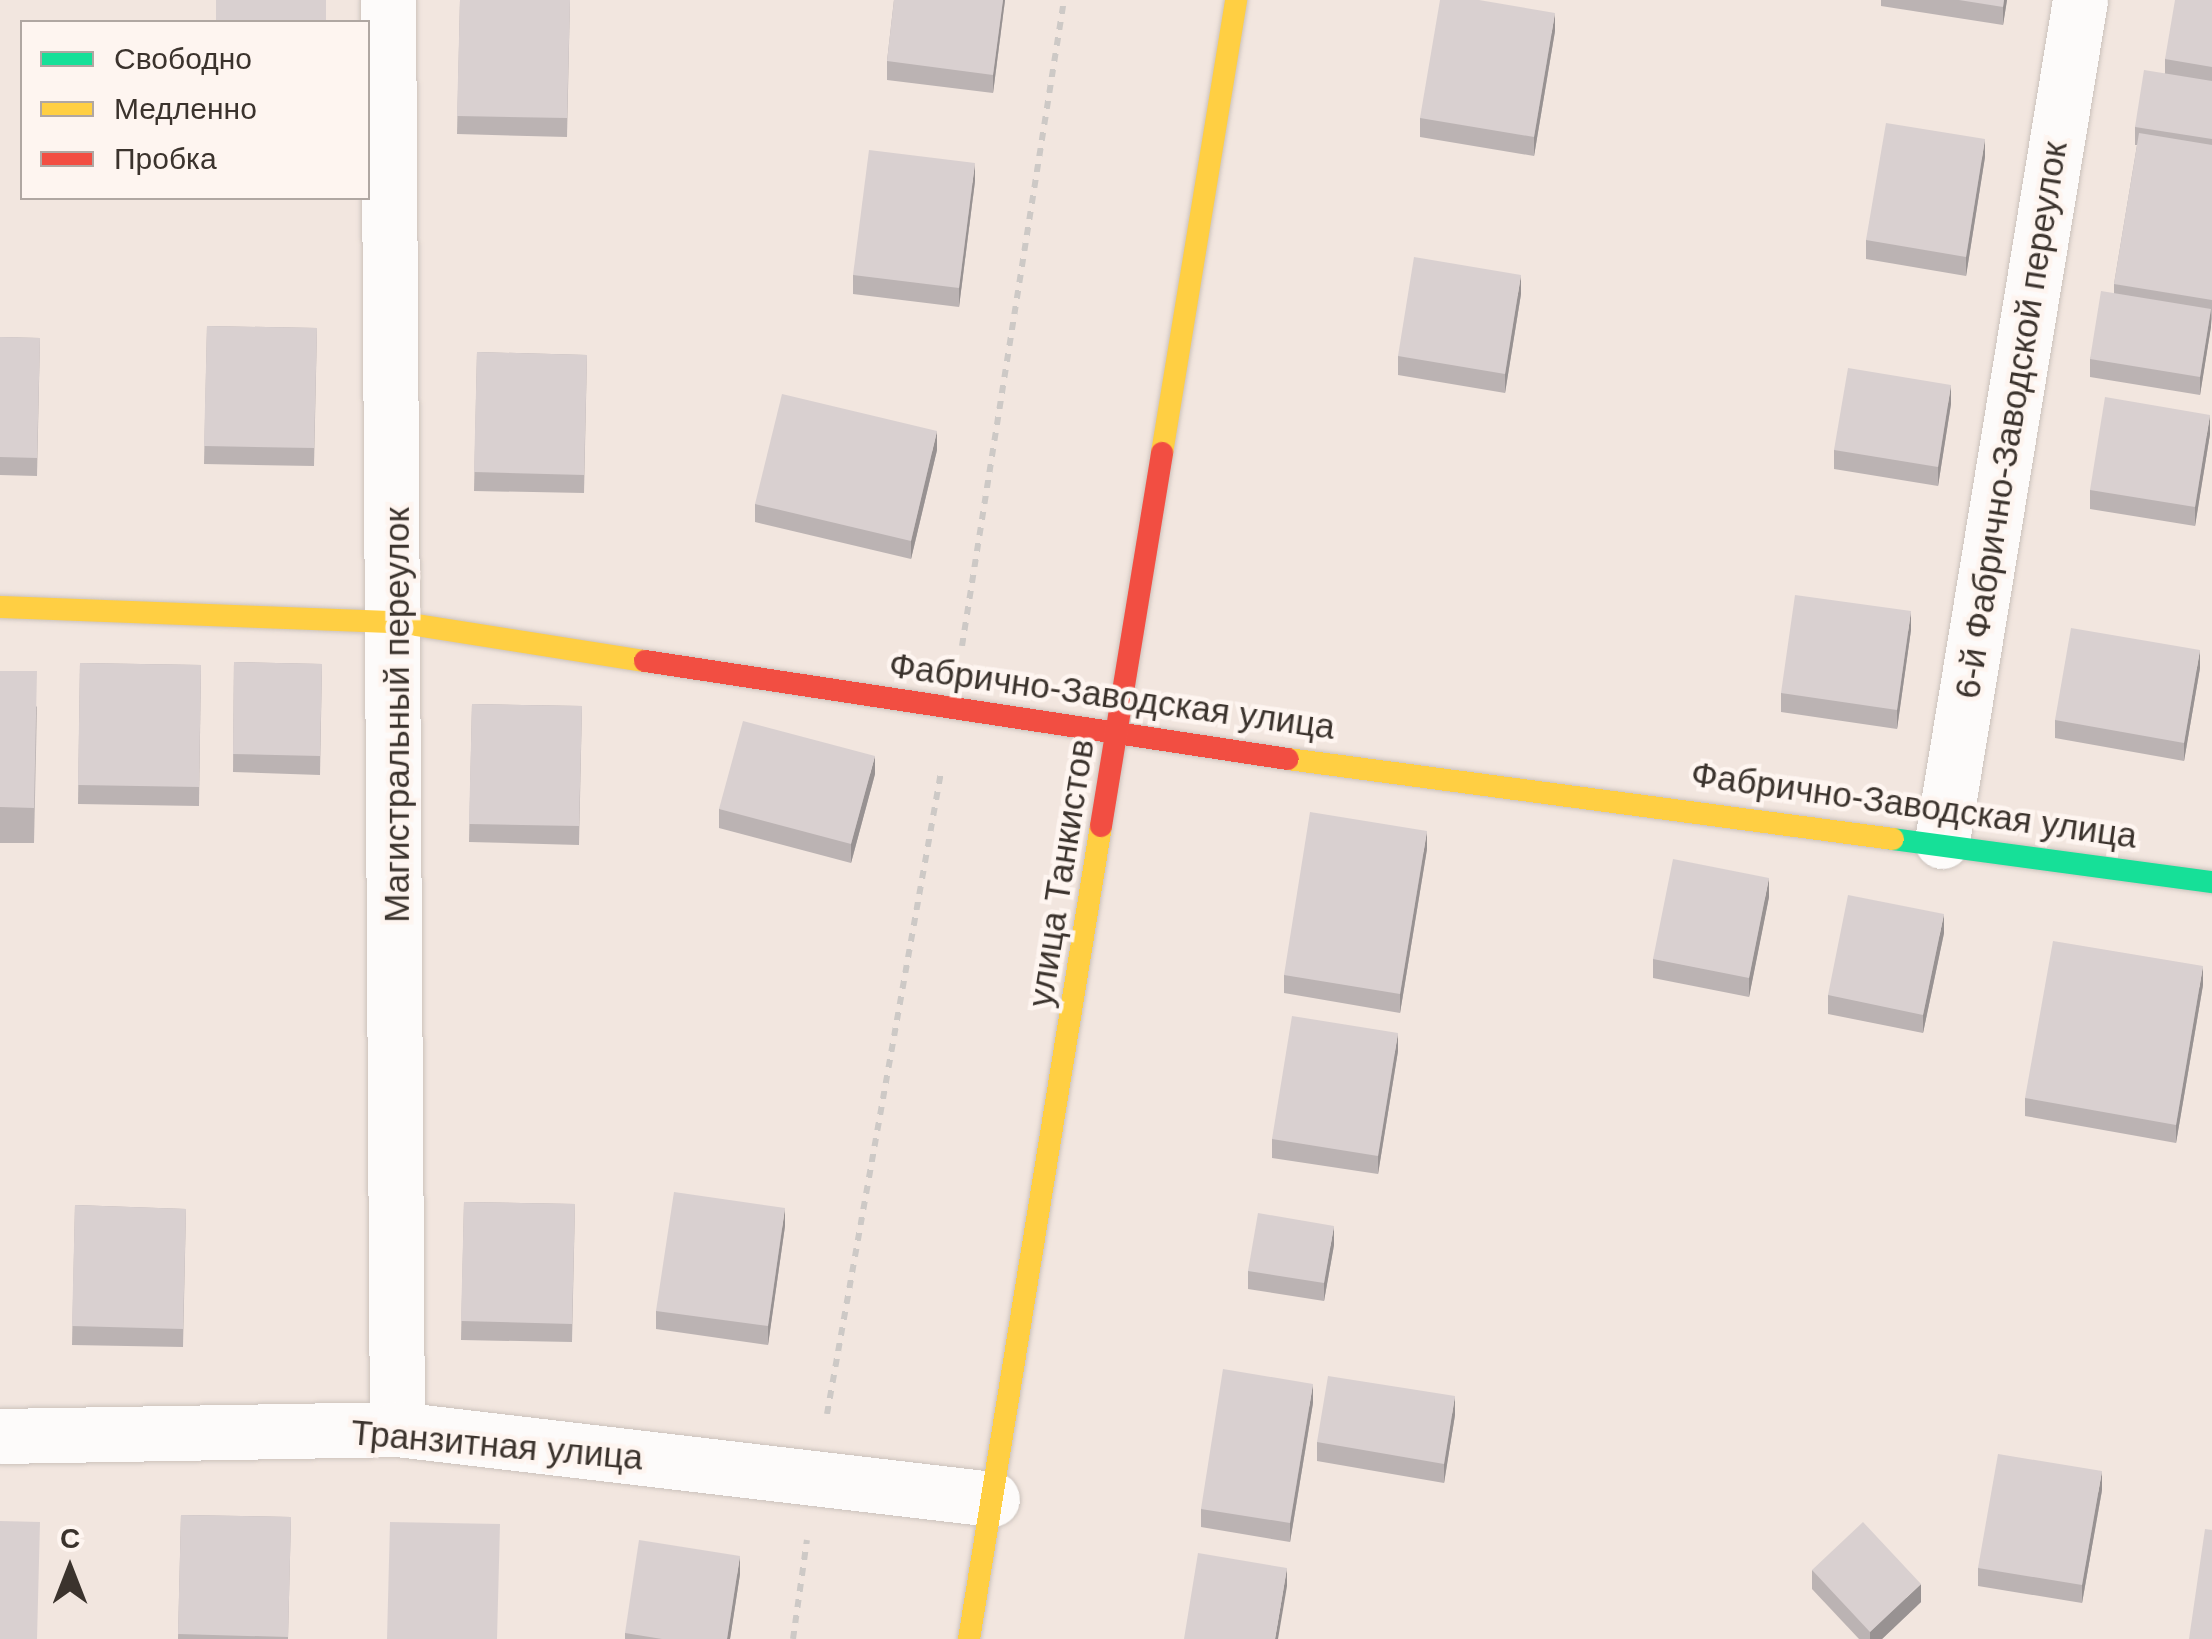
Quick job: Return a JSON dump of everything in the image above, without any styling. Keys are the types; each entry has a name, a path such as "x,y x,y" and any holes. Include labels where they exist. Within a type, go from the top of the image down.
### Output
{"street":[{"name":"Магистральный переулок","path":"388,0 398,622 397,1429"},
{"name":"улица Танкистов","path":"968,1639 1119,736 1236,0"},
{"name":"6-й Фабрично-Заводской переулок","path":"1942,841 2080,0"},
{"name":"Фабрично-Заводская улица","path":"0,607 398,622 1119,736 1942,841 2212,882"},
{"name":"Транзитная улица","path":"0,1436 397,1429 992,1500"}],"path":[{"path":"792,1639 816,1478 952,709 1064,0"}],"building":[{"path":"216,0 326,0 326,20 216,20"},
{"path":"460,0 570,0 567,118 457,116"},
{"path":"894,0 1003,0 993,75 887,61"},
{"path":"1440,0 1479,0 1555,13 1534,137 1420,118"},
{"path":"1959,0 2004,0 2003,7"},
{"path":"2175,0 2212,0 2212,67 2165,59"},
{"path":"2144,70 2212,81 2212,139 2135,127"},
{"path":"1886,123 1985,139 1966,257 1866,240"},
{"path":"2139,133 2212,145 2212,300 2114,284"},
{"path":"869,150 975,163 959,288 853,275"},
{"path":"1414,257 1521,275 1505,374 1398,356"},
{"path":"2101,291 2211,309 2200,377 2090,359"},
{"path":"207,326 317,328 314,448 204,446"},
{"path":"0,337 40,338 37,458 0,457"},
{"path":"477,352 587,355 584,475 474,472"},
{"path":"1848,368 1951,385 1938,467 1834,450"},
{"path":"782,394 937,431 911,541 755,504"},
{"path":"2105,397 2210,415 2195,507 2090,490"},
{"path":"1795,595 1911,611 1897,710 1781,693"},
{"path":"2071,628 2200,650 2184,743 2055,720"},
{"path":"234,662 322,664 320,756 233,754"},
{"path":"80,663 201,665 199,787 78,785"},
{"path":"0,671 37,671 34,808 0,807"},
{"path":"472,704 582,706 579,826 469,824"},
{"path":"743,721 875,756 851,844 719,809"},
{"path":"1310,812 1427,831 1400,994 1284,975"},
{"path":"1673,859 1769,878 1749,978 1653,959"},
{"path":"1848,895 1944,914 1923,1015 1828,995"},
{"path":"2053,941 2203,966 2176,1125 2025,1098"},
{"path":"1292,1016 1398,1033 1378,1156 1272,1139"},
{"path":"674,1192 785,1208 768,1326 656,1311"},
{"path":"464,1202 575,1204 572,1324 461,1321"},
{"path":"75,1205 186,1209 183,1329 72,1326"},
{"path":"1258,1213 1334,1226 1324,1283 1248,1271"},
{"path":"1223,1369 1313,1384 1290,1523 1201,1509"},
{"path":"1328,1376 1455,1396 1444,1464 1317,1442"},
{"path":"1998,1454 2102,1471 2082,1585 1978,1568"},
{"path":"181,1515 291,1517 288,1637 178,1634"},
{"path":"0,1521 40,1522 37,1639 0,1639"},
{"path":"390,1522 500,1524 497,1639 387,1639"},
{"path":"1863,1522 1921,1584 1870,1632 1812,1570"},
{"path":"2205,1529 2212,1530 2212,1639 2189,1639"},
{"path":"639,1540 740,1556 727,1639 662,1639 625,1633"},
{"path":"1198,1553 1287,1568 1275,1639 1184,1639"}],"traffic: fast":[{"path":"1893,839 2212,882"}],"traffic: slow":[{"path":"1162,453 1236,0"},
{"path":"0,607 398,622 645,661"},
{"path":"1288,759 1893,839"},
{"path":"969,1639 1101,826"}],"traffic: jam":[{"path":"1101,826 1162,453"},
{"path":"645,661 1288,759"}]}
